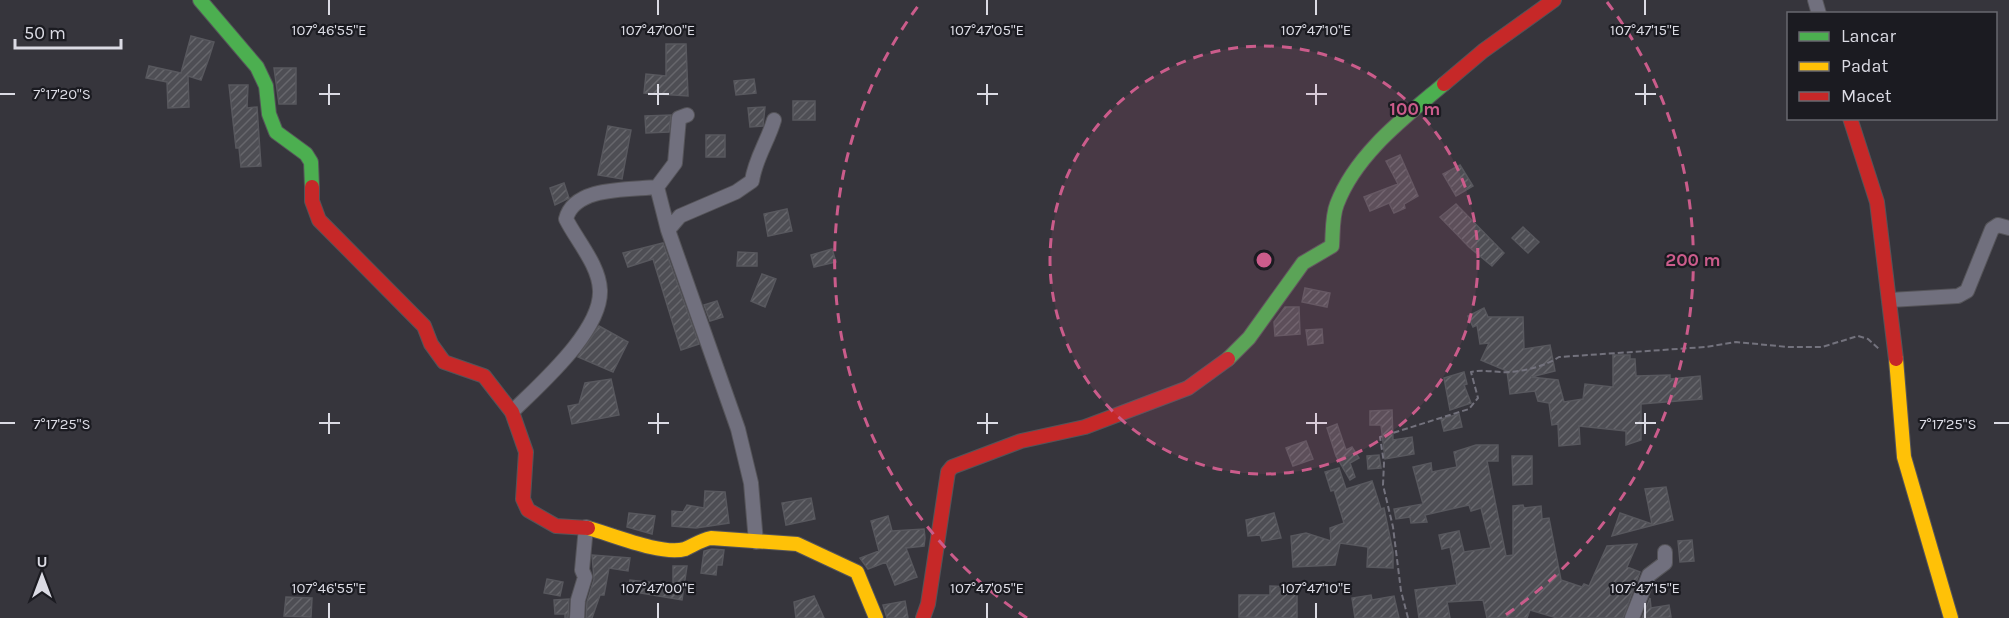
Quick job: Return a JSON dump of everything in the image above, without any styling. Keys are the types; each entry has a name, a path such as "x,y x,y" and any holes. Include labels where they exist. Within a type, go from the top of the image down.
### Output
{"street":[{"path":"200,0 257,68 266,86 269,114 276,132 306,154 310,162 312,201 319,220 424,326 431,344 444,362 484,376 512,412 526,452 523,499 528,510 556,526 586,527 665,550 684,549 700,540 711,538 797,544 850,568 862,579 876,618"},
{"path":"923,618 928,604 936,539 948,472 952,467 1021,441 1067,433 1144,406 1188,388 1225,362 1249,338 1300,266 1332,246 1336,207 1354,172 1373,149 1401,121 1483,51 1554,0"},
{"path":"512,412 580,340 597,310 600,289 591,262 566,219 568,208 579,200 603,193 657,187 675,163 679,118 687,115"},
{"path":"668,230 680,216 736,192 752,181 755,163 768,142 774,120"},
{"path":"1851,120 1876,202 1896,354 1904,457 1951,618"},
{"path":"657,187 668,230 738,429 751,483 756,542"},
{"path":"1890,300 1958,296 1967,291 1992,229 1998,225 2009,228"},
{"path":"578,618 578,600 585,577 582,570 586,527"},
{"path":"1632,618 1649,575 1665,562 1665,552"}],"path":[{"path":"1408,618 1401,591 1393,527 1383,485 1384,463 1380,437 1469,409 1478,398 1471,372 1489,370 1510,372 1549,364 1559,357 1706,347 1736,342 1788,347 1822,347 1858,336 1868,339 1878,349 1896,354"}],"building":[{"path":"191,36 214,42 209,58 201,80 188,76 189,107 168,108 167,82 146,78 149,66 181,73"},
{"path":"666,44 686,44 688,96 644,93 646,74 666,76"},
{"path":"274,68 296,68 296,104 279,104"},
{"path":"754,79 756,93 736,95 734,81"},
{"path":"229,85 248,85 247,108 257,107 261,166 241,167 239,148 236,148"},
{"path":"793,101 815,101 815,120 793,120"},
{"path":"765,107 763,126 750,127 748,108"},
{"path":"671,115 669,132 646,133 645,116"},
{"path":"608,126 631,130 622,179 598,175"},
{"path":"706,135 725,135 725,157 706,157"},
{"path":"1400,155 1418,196 1404,204 1405,208 1394,213 1389,203 1370,211 1364,197 1398,184 1386,161"},
{"path":"1460,165 1473,186 1456,196 1443,174"},
{"path":"564,183 569,198 555,205 550,188"},
{"path":"1456,204 1504,253 1492,266 1469,247 1440,217"},
{"path":"787,209 792,231 768,236 764,214"},
{"path":"1523,227 1539,242 1528,253 1512,238"},
{"path":"663,243 699,344 681,350 653,259 628,267 623,253"},
{"path":"832,249 836,262 814,267 811,255"},
{"path":"738,252 757,253 757,266 737,266"},
{"path":"762,274 776,279 765,307 751,301"},
{"path":"1305,288 1330,293 1327,307 1302,302"},
{"path":"717,301 723,317 710,321 704,305"},
{"path":"1285,307 1299,307 1300,334 1275,336 1274,322"},
{"path":"1484,308 1488,317 1523,317 1524,349 1550,345 1555,371 1531,377 1558,380 1564,402 1583,399 1585,384 1613,387 1613,355 1630,355 1630,359 1635,359 1636,376 1670,375 1670,379 1700,376 1702,399 1641,404 1641,440 1626,445 1626,431 1579,426 1580,444 1559,446 1558,424 1552,425 1549,403 1538,401 1535,391 1510,394 1507,371 1481,360 1489,343 1480,344 1477,325 1473,327 1468,316"},
{"path":"599,326 628,342 613,372 578,357"},
{"path":"1322,329 1323,343 1308,345 1306,330"},
{"path":"1464,372 1467,384 1464,385 1471,403 1450,410 1444,378"},
{"path":"611,379 619,415 572,424 568,406 579,404 585,383"},
{"path":"1392,410 1393,440 1412,437 1414,454 1385,459 1381,425 1370,425 1370,411"},
{"path":"1459,414 1462,427 1444,431 1441,419"},
{"path":"1337,424 1346,450 1352,447 1359,458 1350,463 1355,477 1350,480 1336,456 1327,428"},
{"path":"1306,441 1313,459 1293,466 1286,448"},
{"path":"1476,445 1498,445 1498,461 1487,461 1506,556 1513,555 1513,506 1523,505 1524,508 1541,506 1542,519 1549,518 1561,580 1582,587 1584,584 1589,586 1607,546 1637,544 1627,567 1640,572 1623,618 1557,618 1530,610 1527,618 1487,618 1483,600 1447,602 1450,618 1419,618 1415,590 1457,585 1450,547 1442,549 1439,535 1459,531 1464,552 1491,548 1481,508 1471,511 1469,505 1425,515 1427,522 1411,523 1410,517 1396,519 1394,509 1423,504 1413,467 1431,463 1432,472 1457,467 1454,452"},
{"path":"1379,455 1381,468 1368,469 1367,456"},
{"path":"1512,456 1532,456 1532,484 1513,485"},
{"path":"1339,468 1346,489 1372,481 1381,509 1384,508 1393,552 1393,568 1367,567 1368,547 1340,543 1335,565 1293,567 1291,536 1306,533 1331,541 1330,528 1344,523 1334,490 1331,491 1325,472"},
{"path":"1666,487 1673,520 1612,536 1620,513 1652,524 1645,489"},
{"path":"705,491 725,492 729,523 696,528 672,526 672,511 683,512 687,505 704,508"},
{"path":"811,498 815,519 786,525 782,503"},
{"path":"629,513 655,516 652,534 627,527"},
{"path":"1274,513 1281,538 1262,541 1260,535 1248,536 1246,520"},
{"path":"888,516 892,531 924,529 925,538 924,546 906,548 917,577 895,585 886,562 868,569 860,558 879,551 871,521"},
{"path":"1692,540 1694,561 1680,562 1678,541"},
{"path":"724,550 722,565 717,565 716,575 701,573 704,551"},
{"path":"592,555 630,558 628,571 609,568 604,595 600,595 592,618 586,618 587,602 594,579"},
{"path":"673,566 687,566 682,600 628,591 630,580 673,585"},
{"path":"547,579 563,582 560,596 544,593"},
{"path":"1270,586 1297,587 1297,618 1239,617 1239,595 1270,595"},
{"path":"1371,595 1372,600 1394,596 1399,618 1355,618 1352,598"},
{"path":"814,596 824,618 796,618 794,602"},
{"path":"286,597 312,598 311,617 284,616"},
{"path":"1650,598 1651,608 1669,605 1671,617 1642,618"},
{"path":"569,599 568,618 565,618 565,614 555,614 554,600"},
{"path":"905,601 908,618 887,618 883,605"}],"traffic: fast":[{"path":"200,0 257,67 266,86 269,114 276,132 306,154 311,162 312,187"},
{"path":"1228,359 1249,338 1303,263 1332,246 1335,209 1345,186 1356,169 1383,138 1444,84"}],"traffic: slow":[{"path":"1896,359 1904,457 1951,618"},
{"path":"588,528 663,550 685,549 711,538 797,544 857,572 876,618"}],"traffic: jam":[{"path":"1444,84 1483,51 1554,0"},
{"path":"1851,120 1877,202 1896,359"},
{"path":"312,187 312,201 319,220 424,326 431,344 444,362 484,376 512,412 526,452 523,499 528,510 556,526 588,528"},
{"path":"923,618 928,604 948,472 952,467 1021,441 1085,427 1188,388 1228,359"}]}
